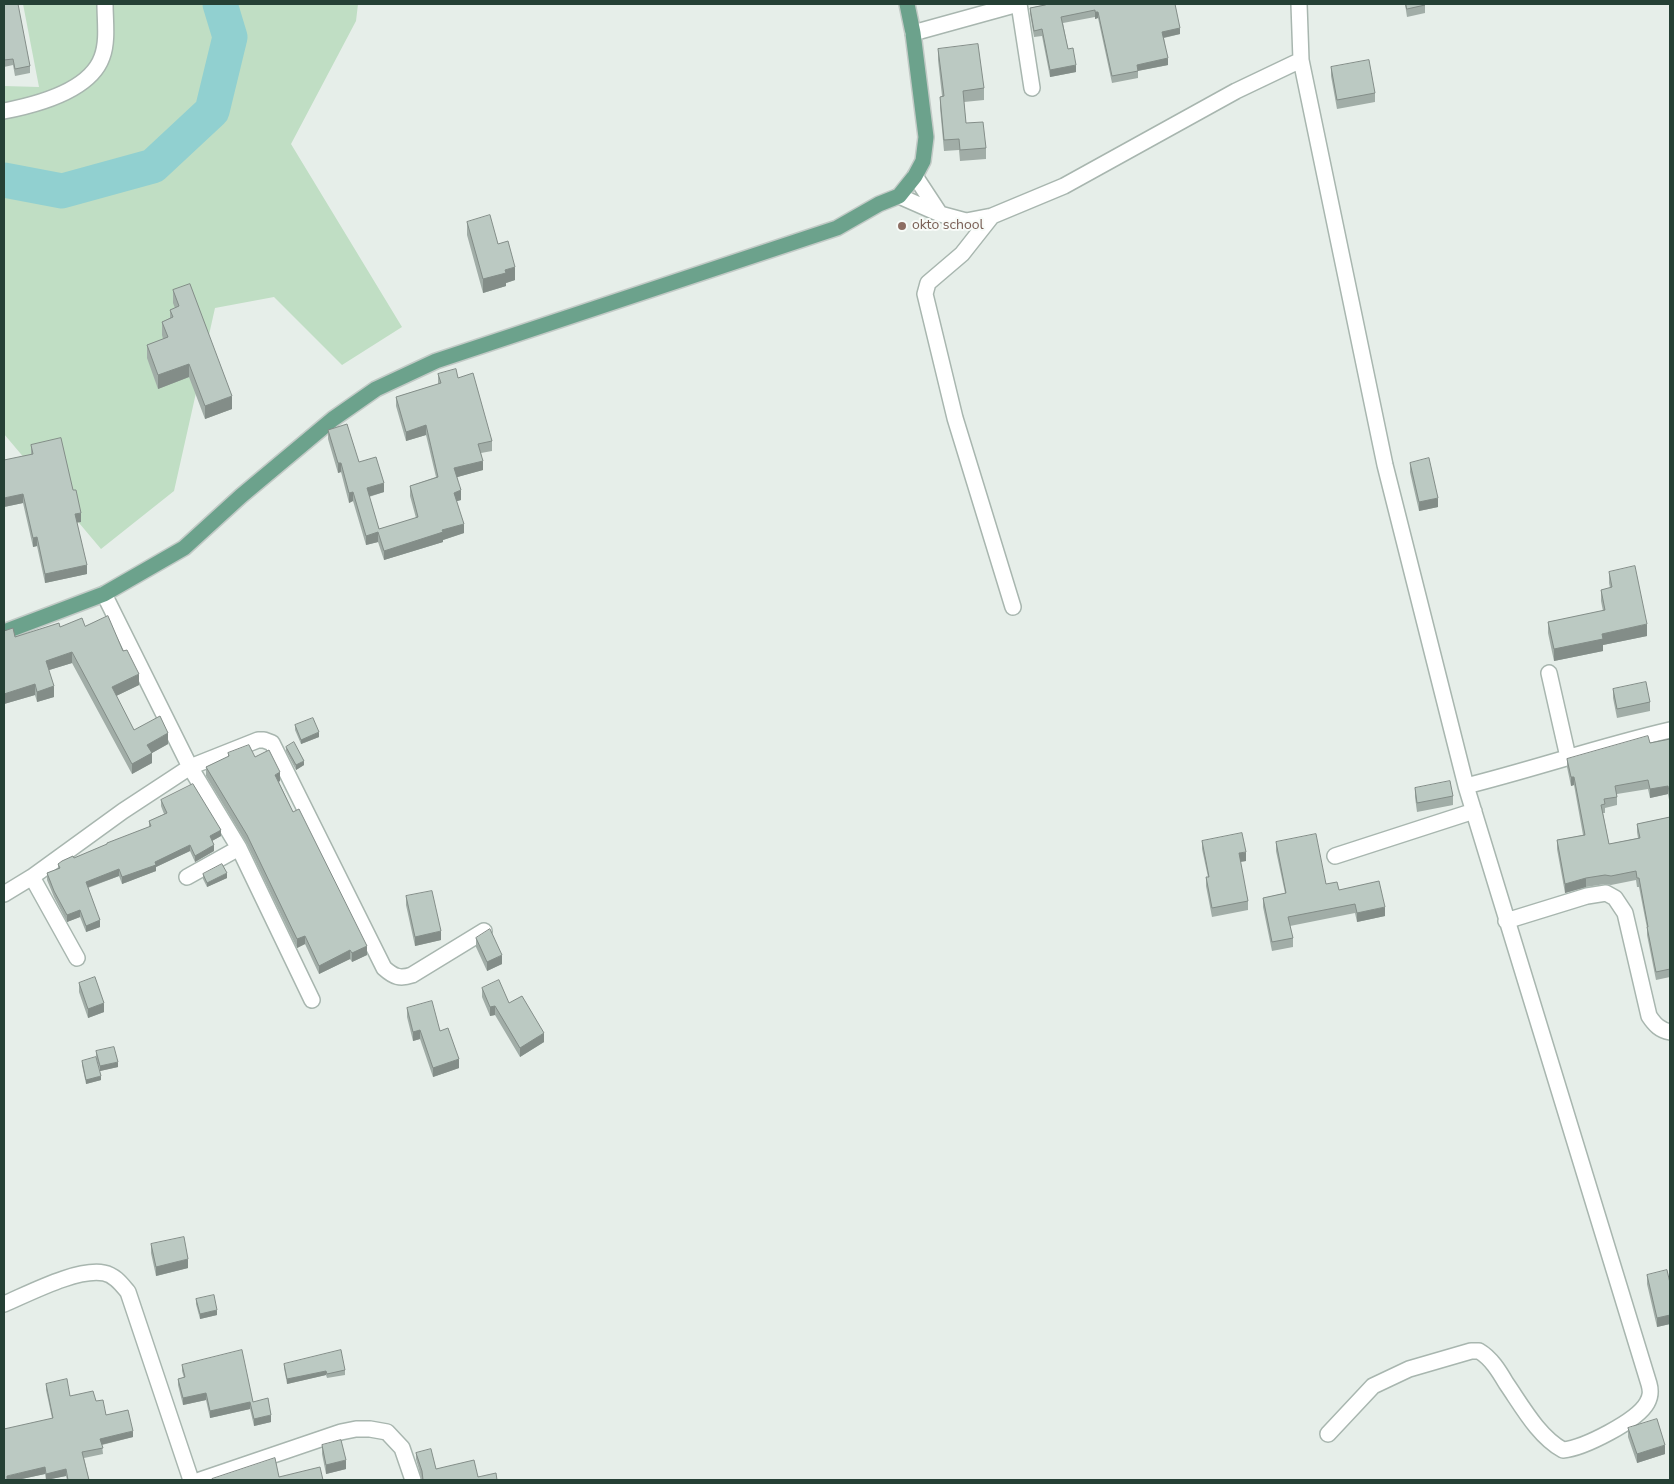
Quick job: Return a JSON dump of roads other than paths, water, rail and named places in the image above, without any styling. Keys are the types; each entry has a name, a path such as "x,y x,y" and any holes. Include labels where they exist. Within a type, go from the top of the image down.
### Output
{"main road":[{"path":"4,632 104,594 184,548 241,496 333,419 376,389 436,361 837,228 879,204 899,196 923,161 926,137 913,32 907,4"}],"street":[{"path":"4,111 22,107 72,89 94,72 101,59 105,44 105,4"},
{"path":"913,32 1018,4 1032,88"},
{"path":"1299,4 1301,60 1385,465 1466,786 1650,1384 1651,1393 1646,1404 1637,1414 1620,1427 1579,1446 1563,1450 1554,1444 1527,1414 1489,1359 1479,1351 1471,1351 1409,1369 1373,1386 1328,1434"},
{"path":"899,196 940,214 966,221 992,216 1064,186 1236,91 1301,60"},
{"path":"914,176 940,214"},
{"path":"992,216 962,254 928,283 925,294 955,418 1013,607"},
{"path":"104,594 190,767 239,848 312,1000"},
{"path":"1549,673 1568,757"},
{"path":"1466,786 1522,772 1631,739 1670,730"},
{"path":"4,894 32,877 123,811 190,767 258,740 264,740 272,744 384,968 392,975 401,977 412,975 484,931"},
{"path":"1335,856 1474,811"},
{"path":"187,877 239,848"},
{"path":"32,877 77,958"},
{"path":"1506,920 1587,896 1606,893 1615,898 1625,912 1650,1016 1655,1025 1663,1031 1670,1032"},
{"path":"4,1304 55,1282 86,1272 106,1273 118,1280 128,1292 191,1480"},
{"path":"200,1480 356,1428 388,1432 402,1448 413,1480"}],"waterway":[{"path":"4,180 62,191 153,166 212,111 230,37 220,4"}],"place":[{"name":"okto school","path":"902,226"}]}
